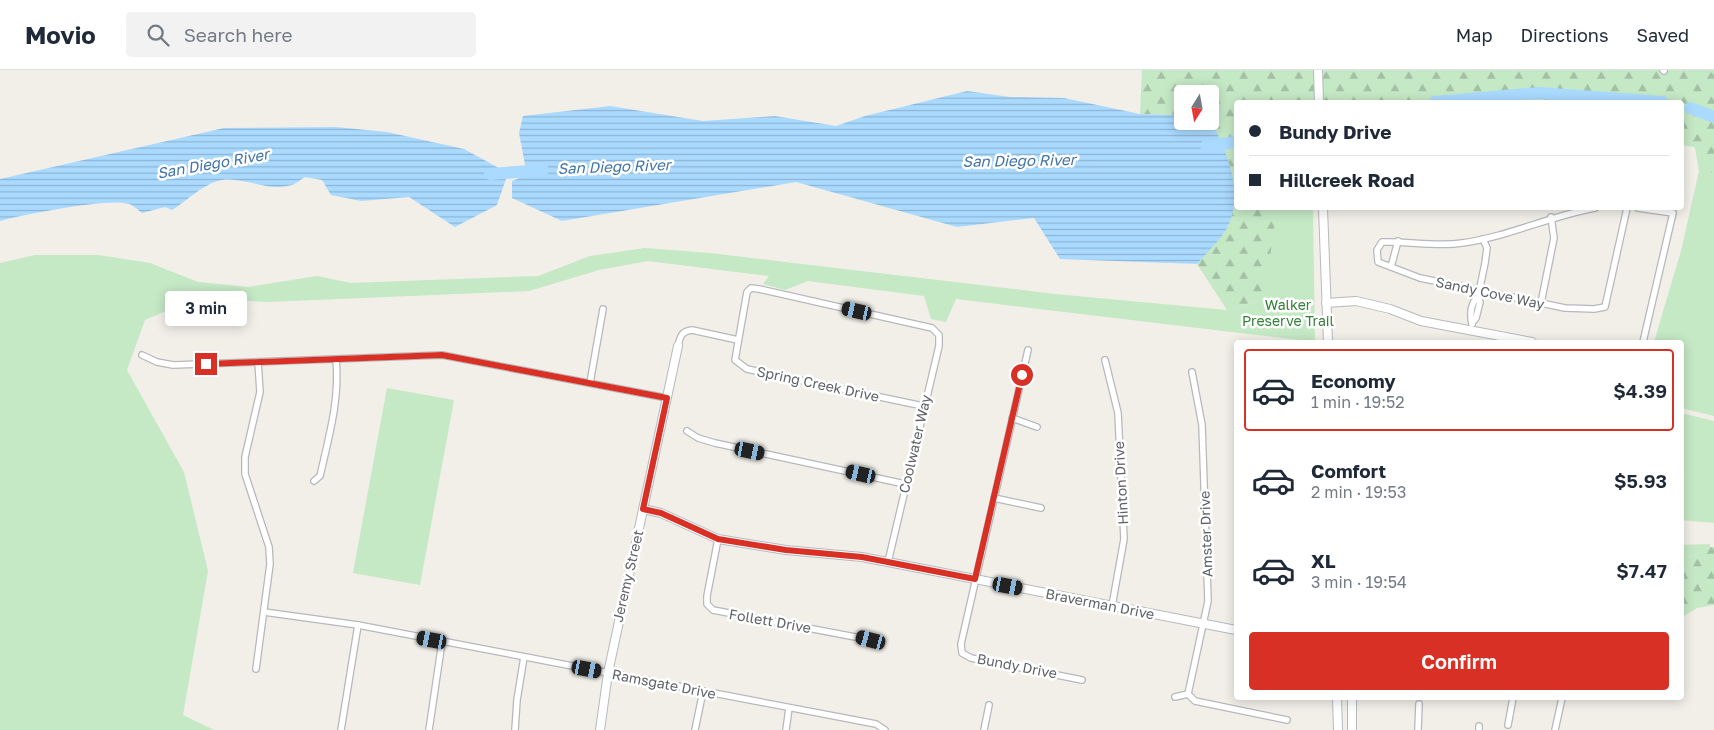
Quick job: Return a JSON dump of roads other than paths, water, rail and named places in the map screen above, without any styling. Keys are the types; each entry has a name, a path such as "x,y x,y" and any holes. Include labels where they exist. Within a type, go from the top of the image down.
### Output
{"street":[{"path":"1318,70 1319,100"},
{"path":"1323,210 1328,340"},
{"path":"1391,267 1398,241 1441,245 1483,239 1551,217 1585,210"},
{"name":"Sandy Cove Way","path":"1398,241 1382,242 1377,250 1378,262 1420,278 1478,293 1566,308 1594,309 1606,306 1627,210"},
{"path":"1643,340 1673,214 1655,210"},
{"path":"1541,303 1553,244 1551,217"},
{"path":"1471,332 1472,323 1476,318 1480,302 1478,293 1487,248 1483,239"},
{"name":"Coolwater Way","path":"738,340 746,292 751,288 759,288 932,328 939,334 939,346 923,406 888,562"},
{"path":"1326,303 1364,302 1421,321 1520,340"},
{"path":"590,383 603,309"},
{"name":"Jeremy Street","path":"600,730 608,673 681,334 692,330 738,340"},
{"name":"Spring Creek Drive","path":"738,340 735,360 747,369 923,406"},
{"name":"Bundy Drive","path":"1028,350 975,579 961,644 962,653 971,658 1082,680"},
{"path":"142,355 157,362 174,365 442,355 667,398"},
{"path":"314,481 320,476 336,406 338,380 336,359"},
{"name":"Hinton Drive","path":"1105,360 1118,413 1124,539 1112,606"},
{"path":"256,669 270,564 269,547 244,474 245,458 260,392 258,362"},
{"name":"Amster Drive","path":"1188,694 1208,601 1202,432 1192,372"},
{"path":"1012,418 1037,427"},
{"path":"687,430 698,438 715,443 905,484"},
{"path":"994,498 1041,508"},
{"name":"Braverman Drive","path":"643,509 661,513 718,539 786,550 853,555 1234,630"},
{"name":"Follett Drive","path":"718,539 706,596 707,604 713,610 871,640"},
{"name":"Ramsgate Drive","path":"264,612 358,625 876,724 885,730"},
{"path":"341,730 358,625"},
{"path":"429,730 442,642"},
{"path":"515,730 517,700 524,657"},
{"path":"695,730 703,691"},
{"path":"1175,697 1188,694 1195,701 1286,720"},
{"path":"1337,700 1340,728"},
{"path":"1352,700 1352,730"},
{"path":"1508,725 1513,700"},
{"path":"1554,730 1562,700"},
{"path":"1418,730 1419,704"},
{"path":"984,730 989,705"},
{"path":"786,730 789,708"}],"water":[{"path":"967,91 1010,97 1064,98 1140,114 1174,115 1174,130 1215,130 1228,159 1234,185 1233,211 1229,224 1219,240 1197,264 1060,259 1034,218 957,227 796,182 562,221 512,198 512,181 527,175 519,133 523,116 610,106 703,121 775,116 836,126 865,116"},
{"path":"336,127 387,132 464,149 508,173 497,205 455,227 409,197 361,201 331,195 322,180 305,177 294,184 283,187 265,186 239,180 222,180 202,188 172,210 165,207 142,213 134,206 119,202 45,211 0,221 0,179 224,128"}],"waterway":[{"name":"San Diego River","path":"1458,100 1539,93 1635,100"},
{"name":"San Diego River","path":"1690,108 1714,117"},
{"name":"San Diego River","path":"1206,146 1234,142"},
{"name":"San Diego River","path":"490,174 543,170"}],"park label":[{"name":"Walker Preserve Trail","path":"1288,314"}]}
